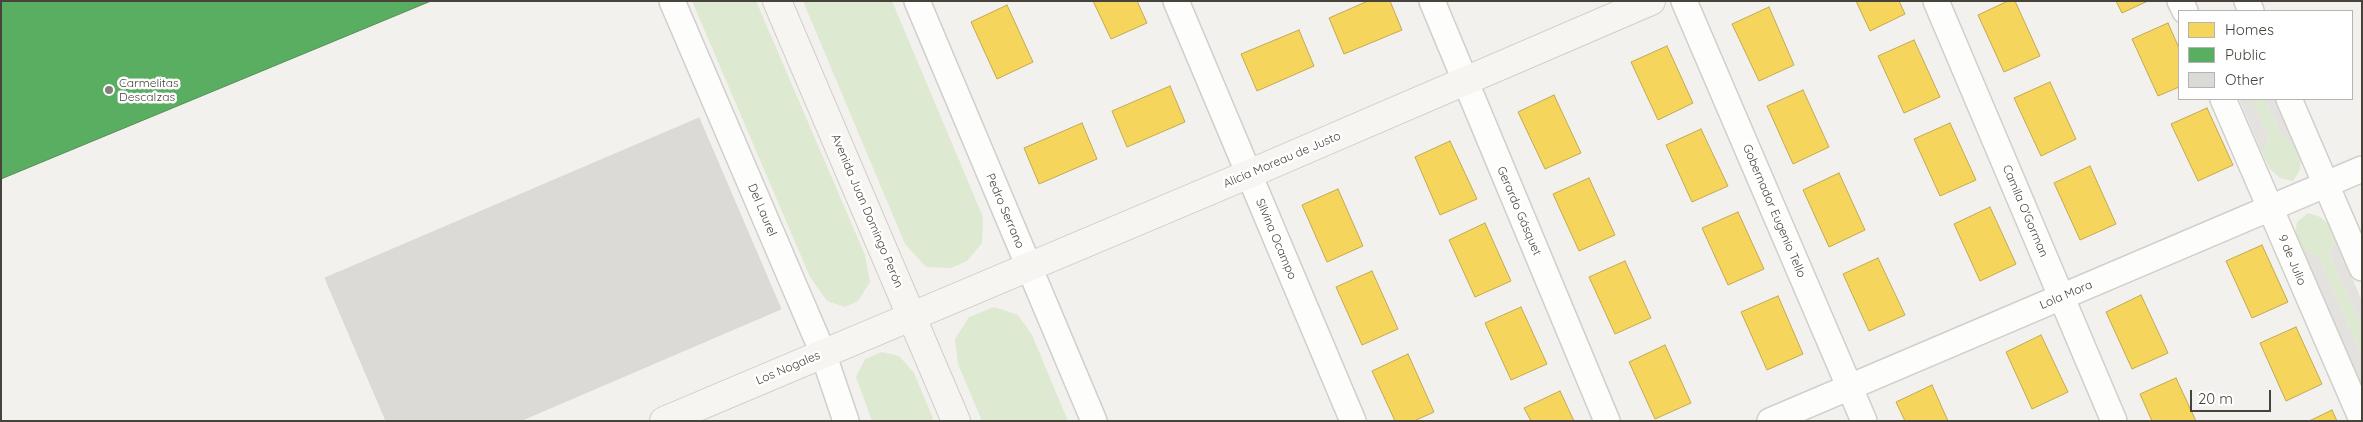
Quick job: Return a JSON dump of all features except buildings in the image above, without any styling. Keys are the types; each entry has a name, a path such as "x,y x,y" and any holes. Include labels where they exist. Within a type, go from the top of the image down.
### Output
{"street":[{"name":"Del Laurel","path":"672,1 823,353 846,421"},
{"name":"Avenida Juan Domingo Perón","path":"777,1 956,421"},
{"name":"Pedro Serrano","path":"917,1 1094,421"},
{"name":"Silvina Ocampo","path":"1176,1 1353,421"},
{"name":"Gerardo Gásquet","path":"1432,1 1607,421"},
{"name":"Alicia Moreau de Justo","path":"911,315 1249,174 1651,1"},
{"name":"Gobernador Eugenio Tello","path":"1684,1 1864,421"},
{"name":"Camila O'Gorman","path":"1936,1 2114,421"},
{"name":"9 de Julio","path":"2222,100 2362,420"},
{"path":"2289,100 2362,268"},
{"name":"Lola Mora","path":"1770,421 2362,169"},
{"name":"Los Nogales","path":"664,421 911,315"}],"green space":[{"path":"692,1 756,1 865,255 870,282 858,301 845,307 827,301 810,277"},
{"path":"803,1 892,1 983,217 982,243 967,261 951,268 926,267 905,244"},
{"path":"2252,100 2265,100 2280,133 2295,146 2301,159 2300,170 2293,181 2280,178 2270,169 2262,153 2269,138"},
{"path":"2308,213 2320,217 2330,225 2336,240 2329,253 2362,328 2362,356 2319,257 2302,249 2295,234 2297,222"},
{"path":"994,307 1018,315 1032,335 1068,421 982,421 958,364 955,339 969,317"},
{"path":"882,352 899,356 914,373 934,421 872,421 856,377 865,359"}],"shaded area":[{"path":"2239,100 2252,100 2269,138 2262,153"},
{"path":"2265,100 2275,100 2295,146 2280,133"},
{"path":"2336,240 2362,301 2362,328 2329,253"},
{"path":"2302,249 2319,257 2362,356 2362,388"}],"place":[{"name":"Carmelitas Descalzas","path":"109,90"}]}
